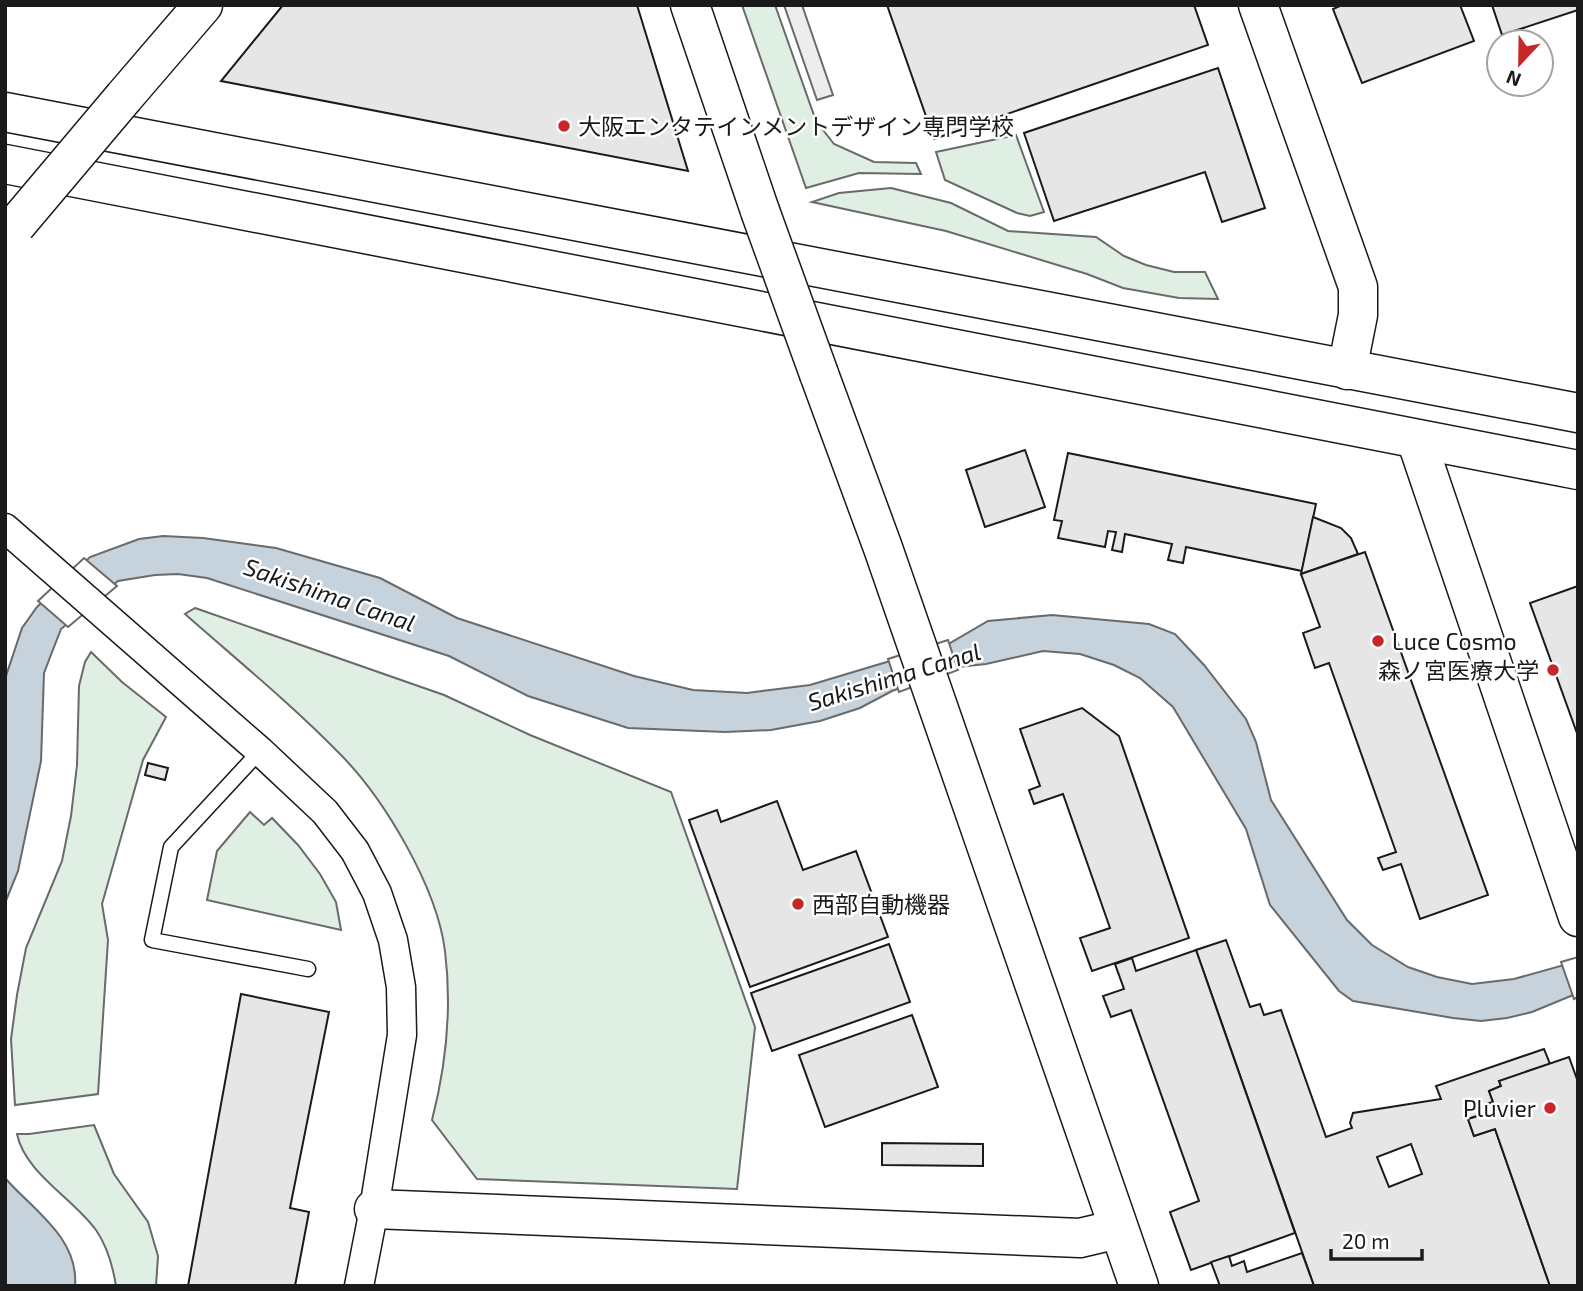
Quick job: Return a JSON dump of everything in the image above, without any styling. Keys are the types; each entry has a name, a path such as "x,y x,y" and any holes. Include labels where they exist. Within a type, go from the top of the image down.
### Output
{"street":[{"path":"10,231 203,5"},
{"path":"690,5 760,211 883,548 1139,1286"},
{"path":"1258,5 1358,287 1358,315 1347,370"},
{"path":"5,112 1578,413"},
{"path":"5,164 1578,470"},
{"path":"1416,439 1578,917"},
{"path":"5,528 260,751 325,812 355,850 377,893 393,940 401,987 402,1035 359,1286"},
{"path":"374,1209 1080,1238 1118,1229"}],"lane":[{"path":"260,751 172,847 152,940 308,970"}],"green space":[{"path":"742,5 775,5 816,121 834,144 874,162 916,163 921,174 859,173 806,188"},
{"path":"1016,135 1044,212 1030,216 1017,213 945,180 936,152"},
{"path":"891,188 951,203 1008,231 1096,237 1124,256 1146,265 1174,272 1205,272 1218,299 1179,298 1123,288 1087,274 946,231 812,202 839,193"},
{"path":"195,608 444,695 530,735 671,792 755,1027 737,1189 477,1179 432,1120 446,1037 447,972 440,926 420,872 390,819 356,772 302,717 185,614"},
{"path":"91,652 122,682 166,717 143,760 102,904 108,940 98,1094 15,1105 11,1039 17,995 26,948 62,861 77,765 79,686 85,662"},
{"path":"250,812 264,825 272,818 298,845 320,874 336,902 341,930 207,900 217,851"},
{"path":"94,1125 114,1174 148,1222 158,1256 156,1286 116,1286 109,1257 96,1230 29,1161 17,1134"}],"shaded area":[{"path":"784,5 802,5 833,95 817,100"}],"water":[{"name":"Sakishima Canal","path":"163,536 203,538 276,548 380,578 457,618 634,676 693,690 747,693 810,685 950,643 988,621 1052,615 1149,624 1175,634 1204,665 1246,719 1256,742 1271,800 1347,920 1372,945 1408,967 1437,977 1472,984 1514,979 1578,961 1578,993 1532,1012 1481,1021 1353,1001 1339,991 1270,905 1246,829 1173,707 1140,678 1114,665 1080,654 1043,651 986,664 958,667 892,691 860,708 820,721 771,730 725,732 628,728 528,696 449,656 207,578 178,574 118,581 61,629 44,673 41,761 18,871 5,903 5,679 22,628 37,607 90,557 139,539"},
{"path":"5,1178 62,1239 70,1253 75,1286 5,1286"}],"pier":[{"path":"84,558 117,586 68,627 38,601"},
{"path":"948,640 958,670 899,692 888,659"},
{"path":"1578,957 1578,997 1574,999 1561,962"}],"building":[{"name":"大阪エンタテインメントデザイン専門学校","path":"283,5 637,5 688,171 221,81"},
{"path":"887,5 1194,5 1208,45 934,139"},
{"path":"1342,5 1460,5 1474,41 1362,83 1333,9"},
{"path":"1492,5 1578,5 1578,10 1523,28 1500,28"},
{"path":"1218,68 1265,208 1222,222 1205,172 1054,221 1024,133"},
{"path":"1025,450 1045,507 985,527 966,470"},
{"path":"1068,453 1316,504 1302,571 1186,547 1183,563 1168,560 1172,544 1125,534 1122,552 1112,550 1116,532 1108,531 1105,547 1058,538 1062,521 1054,520"},
{"path":"1313,517 1341,528 1351,538 1358,554 1301,574"},
{"path":"1365,552 1488,895 1420,919 1401,864 1383,870 1378,858 1396,852 1329,663 1315,668 1303,633 1320,627 1301,574"},
{"path":"1578,586 1578,736 1530,603"},
{"path":"1082,708 1119,736 1189,938 1092,971 1080,938 1110,928 1063,794 1034,804 1029,790 1040,786 1020,729"},
{"path":"148,763 168,768 165,780 145,775"},
{"name":"西部自動機器","path":"777,801 803,870 856,851 888,937 750,987 689,820 717,810 721,822"},
{"path":"1226,940 1250,1007 1260,1004 1264,1015 1281,1010 1326,1137 1352,1128 1350,1123 1353,1113 1441,1099 1436,1086 1544,1049 1550,1064 1499,1081 1501,1086 1489,1091 1493,1102 1484,1105 1487,1113 1468,1119 1474,1136 1495,1129 1550,1286 1314,1286 1196,950","holes":["1411,1144 1422,1174 1389,1187 1377,1157"]},
{"path":"889,944 910,1002 772,1051 751,993"},
{"path":"1196,950 1295,1233 1191,1270 1170,1212 1199,1201 1131,1010 1111,1017 1103,996 1124,989 1115,964 1132,958 1136,971"},
{"path":"241,994 329,1012 290,1208 309,1212 295,1286 188,1286"},
{"path":"912,1015 938,1087 825,1127 799,1055"},
{"path":"1569,1057 1578,1082 1578,1286 1550,1286 1495,1129 1474,1136 1468,1119 1487,1113 1484,1105 1493,1102 1489,1091 1501,1086 1499,1081"},
{"path":"882,1143 983,1144 983,1166 882,1165"},
{"path":"1302,1253 1314,1286 1220,1286 1211,1262 1229,1256 1232,1266 1244,1261 1247,1272"}],"place":[{"name":"大阪エンタテインメントデザイン専門学校","path":"564,126"},
{"name":"Luce Cosmo","path":"1378,641"},
{"name":"森ノ宮医療大学","path":"1553,670"},
{"name":"西部自動機器","path":"798,904"},
{"name":"Pluvier","path":"1550,1108"}]}
